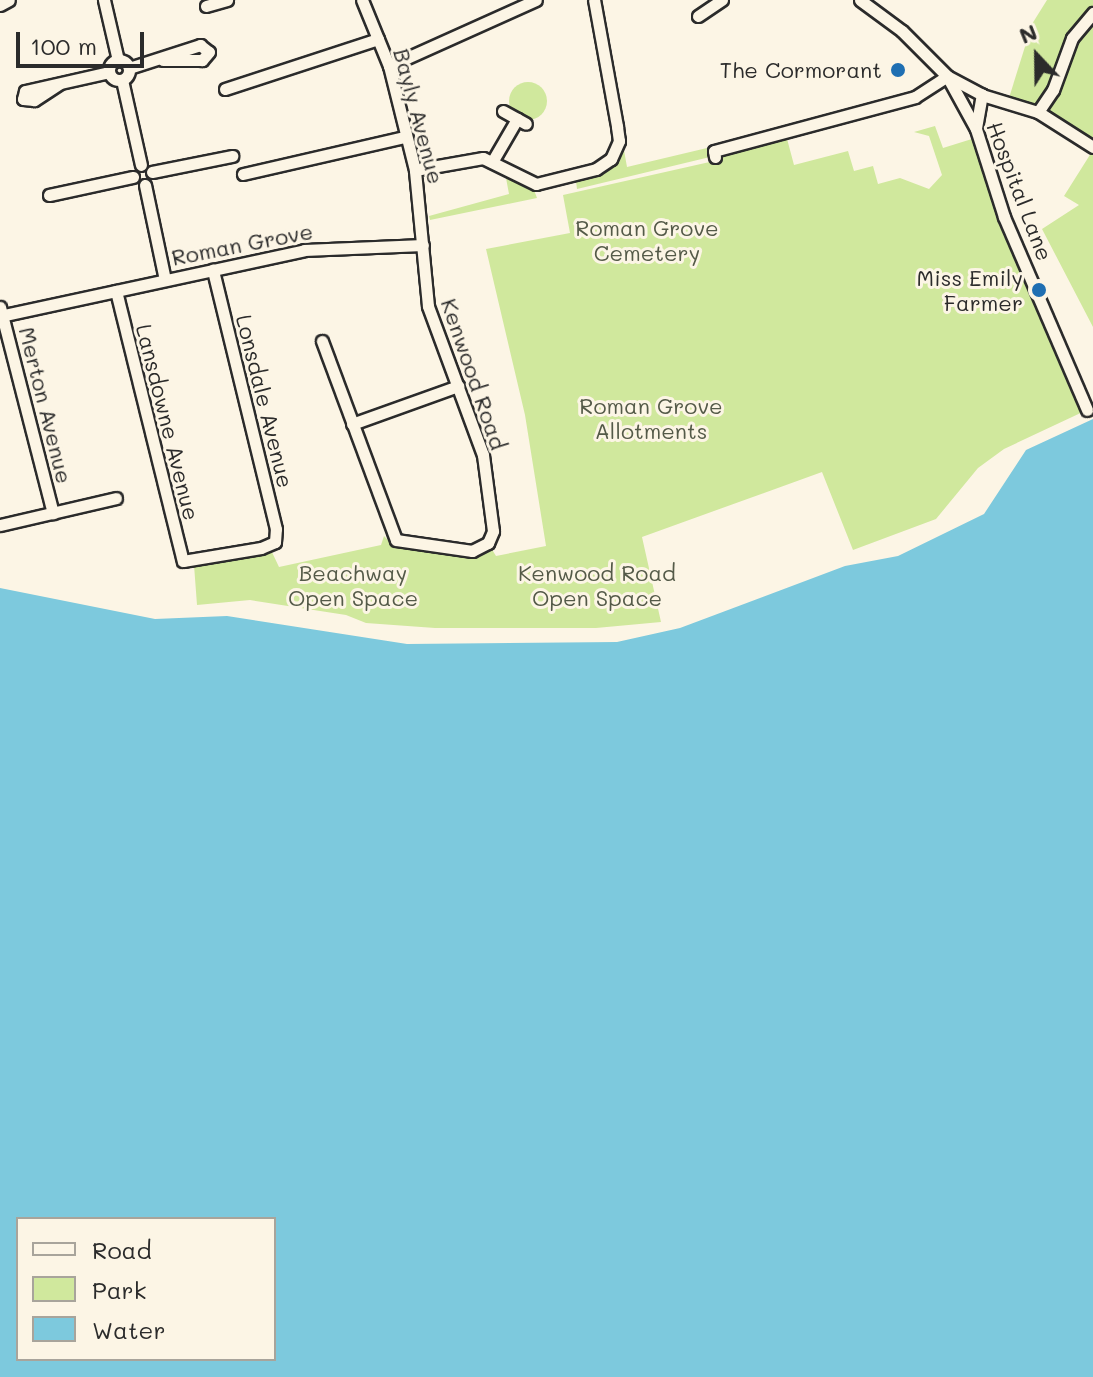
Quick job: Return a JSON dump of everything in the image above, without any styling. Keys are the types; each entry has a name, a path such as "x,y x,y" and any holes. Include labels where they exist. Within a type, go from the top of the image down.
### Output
{"street":[{"path":"0,5 9,0"},
{"path":"104,0 118,60 129,68"},
{"path":"206,6 227,0"},
{"name":"Bayly Avenue","path":"362,0 389,66 415,170 423,245"},
{"path":"389,66 536,0"},
{"path":"415,170 479,158 536,184 596,169 611,159 619,141 594,0"},
{"path":"698,16 722,0"},
{"path":"860,0 902,31 947,76 982,95 1038,112 1093,147"},
{"path":"1038,112 1053,90 1072,38 1093,13"},
{"path":"225,89 378,39"},
{"path":"59,84 109,72 118,60"},
{"path":"163,60 129,68 122,80 141,165 152,172 232,156"},
{"path":"109,72 122,80"},
{"path":"715,157 714,151 915,97 947,76"},
{"name":"Hospital Lane","path":"947,76 976,129 1004,217 1087,410"},
{"path":"976,129 982,95"},
{"path":"492,162 522,122 503,111"},
{"path":"243,174 405,137"},
{"path":"49,195 133,177 141,165"},
{"path":"152,172 145,185 165,280"},
{"path":"133,177 145,185"},
{"name":"Roman Grove","path":"1,313 329,247 423,245"},
{"name":"Kenwood Road","path":"321,341 396,540 481,548 493,531 483,455 428,306 423,245"},
{"name":"Lonsdale Avenue","path":"183,561 275,542 213,270"},
{"name":"Lansdowne Avenue","path":"116,291 183,561"},
{"name":"Merton Avenue","path":"1,313 53,513"},
{"path":"352,424 458,386"},
{"path":"0,525 116,498"}],"green space":[{"path":"1047,0 1093,0 1093,145 1009,98 1032,24"},
{"path":"528,82 541,88 547,101 541,114 528,120 515,114 509,101 515,88"},
{"path":"935,126 943,148 975,138 1087,410 1004,449 978,468 936,519 853,550 822,472 642,537 661,622 596,628 435,628 366,623 346,615 250,600 197,605 194,565 270,548 279,567 381,545 384,536 395,547 476,557 488,543 496,556 546,546 525,415 486,249 570,233 563,195 723,159 722,153 786,135 794,165 848,151 854,171 873,166 878,184 900,178 929,189 942,175 929,136 914,132"},
{"path":"622,139 627,167 707,148 710,157 577,189 576,181 589,175"},
{"path":"1093,150 1093,327 1042,229 1079,205 1064,196"},
{"path":"506,178 534,190 537,198 430,220 429,216 509,194"}],"water":[{"path":"1093,419 1093,1377 0,1377 0,588 155,619 227,616 407,644 617,642 680,628 845,566 898,556 984,514 1026,450"}],"place":[{"name":"The Cormorant","path":"898,70"},
{"name":"Miss Emily Farmer","path":"1039,290"}],"park label":[{"name":"Roman Grove Cemetery","path":"647,240"},
{"name":"Roman Grove Allotments","path":"651,418"},
{"name":"Beachway Open Space","path":"353,584"},
{"name":"Kenwood Road Open Space","path":"597,584"}]}
